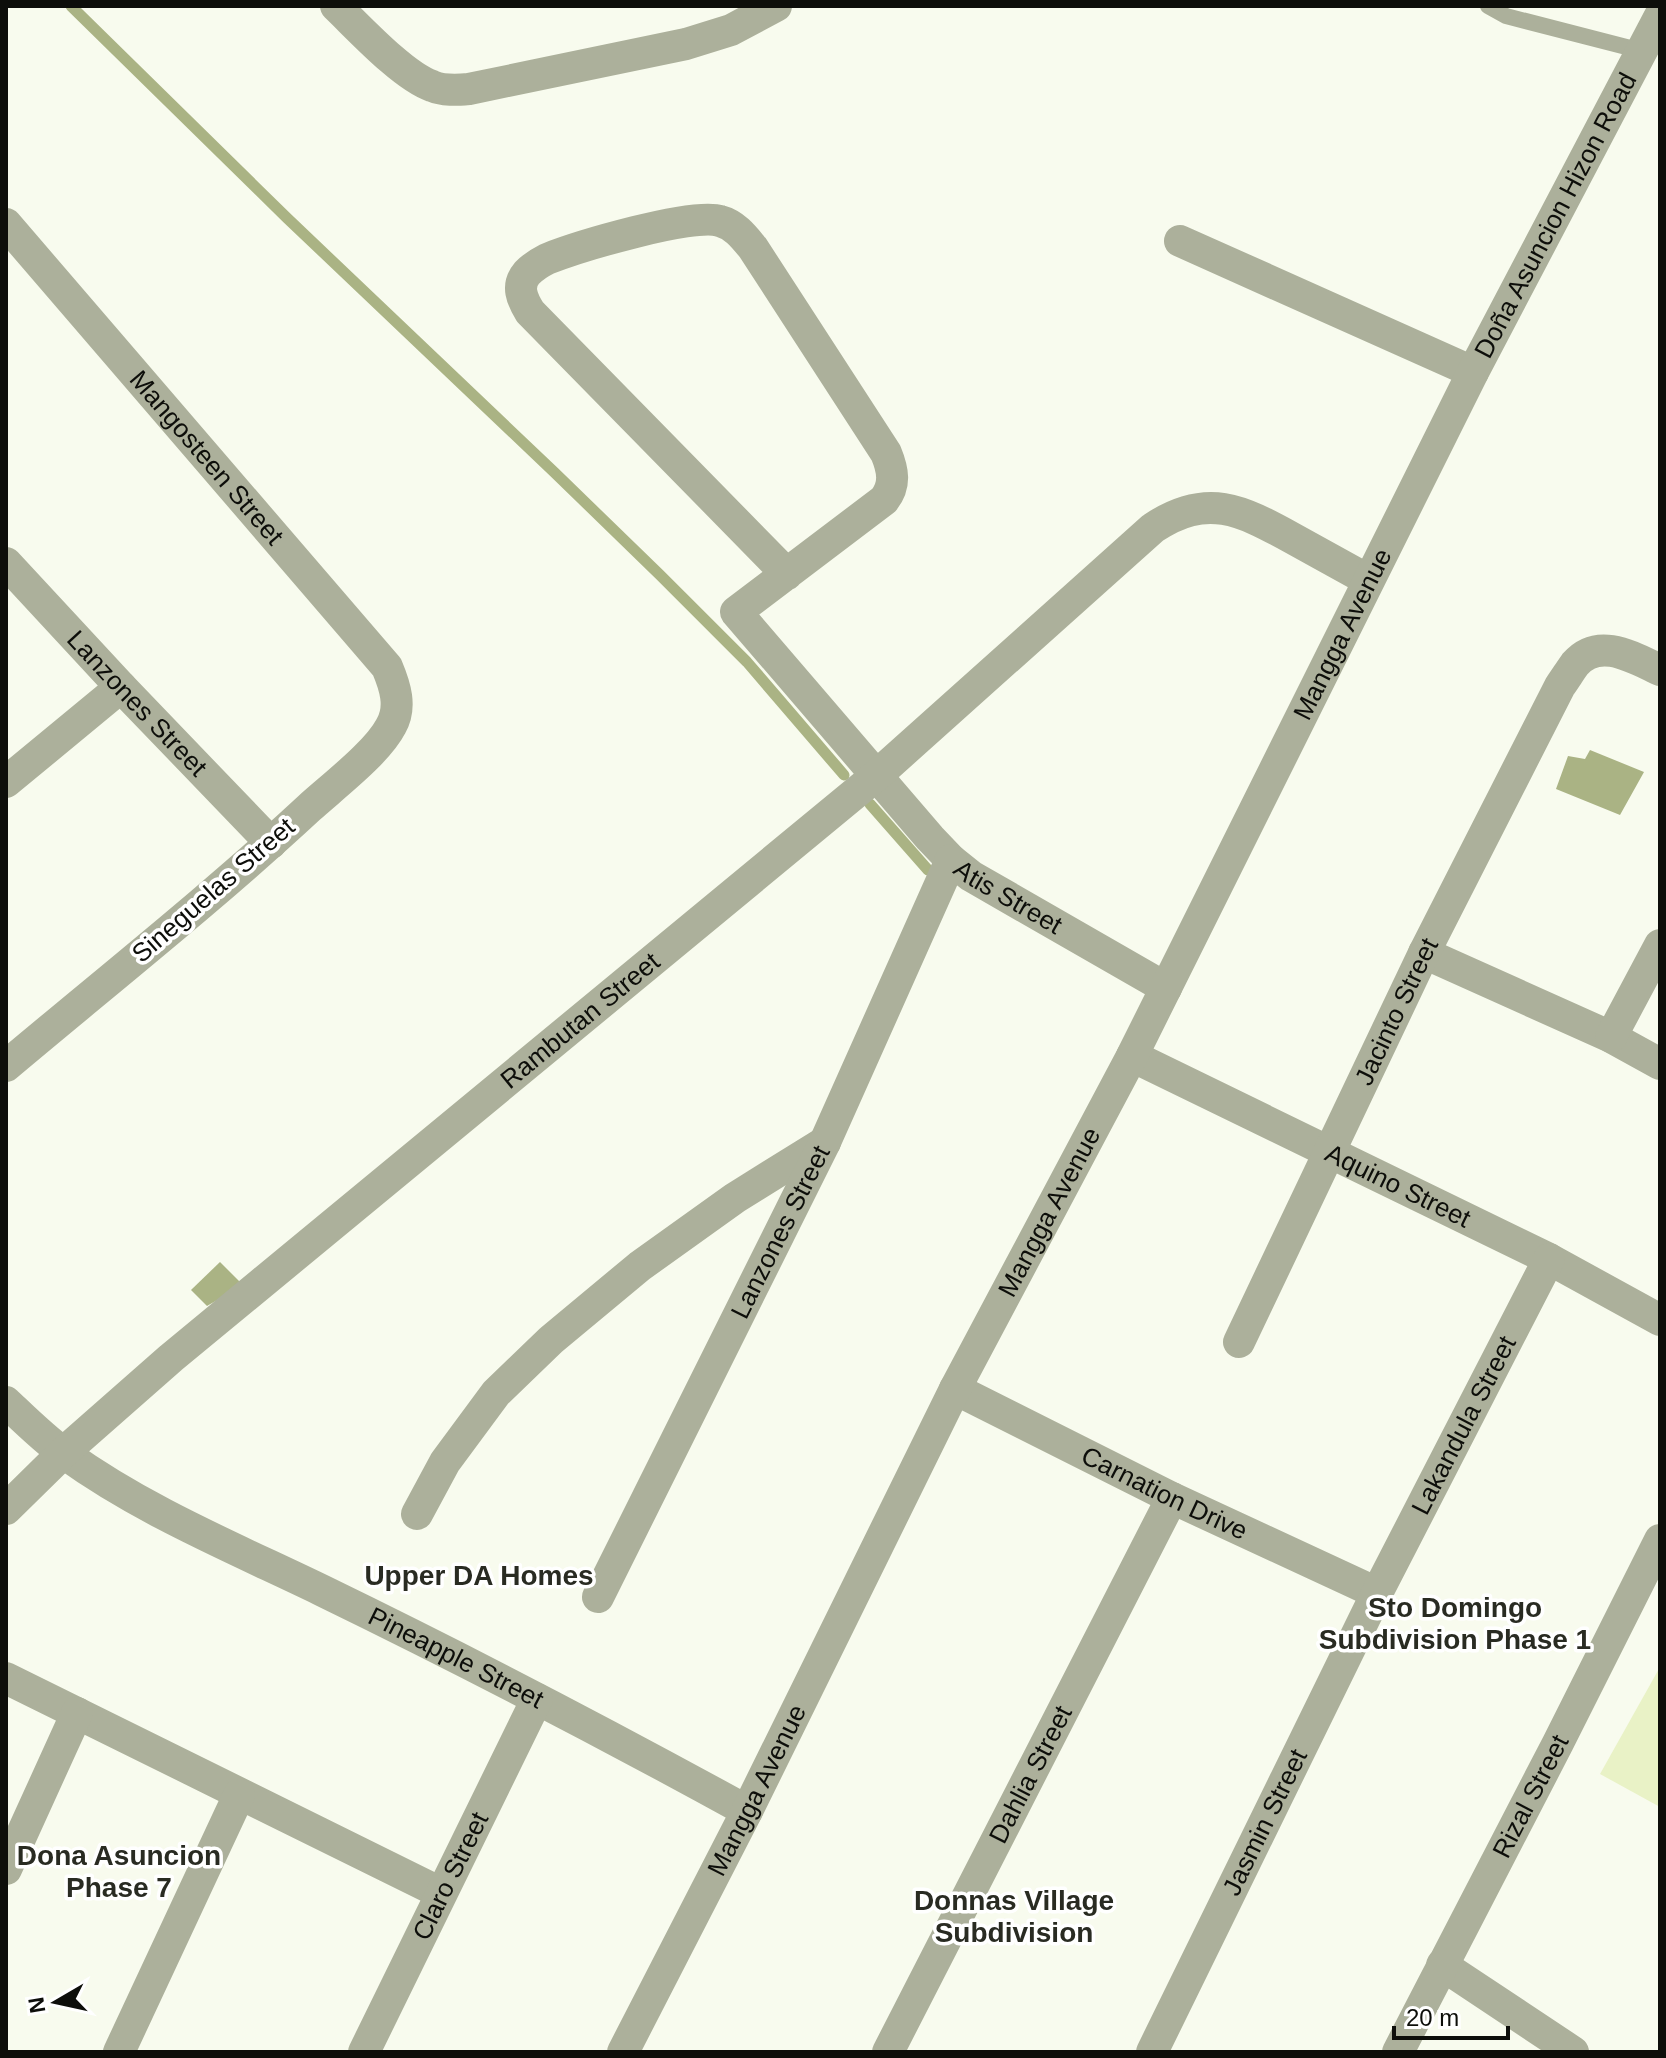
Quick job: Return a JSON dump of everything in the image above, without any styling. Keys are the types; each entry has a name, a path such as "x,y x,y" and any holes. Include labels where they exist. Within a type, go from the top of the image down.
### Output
{"street":[{"path":"336,6 417,79 433,87 452,90 686,44 731,30 776,6"},
{"name":"Doña Asuncion Hizon Road","path":"1473,372 1660,16"},
{"path":"701,219 720,220 737,230 753,248 892,466 891,492 884,500 787,574 530,312 521,298 520,287 526,274 544,260 577,249 701,219"},
{"name":"Mangosteen Street","path":"6,224 387,667 397,698"},
{"path":"1180,241 1473,372"},
{"name":"Mangga Avenue","path":"623,2052 747,1811 955,1389 1132,1056 1473,372"},
{"name":"Rambutan Street","path":"6,1509 63,1453 183,1348 876,776 1153,528 1182,512 1199,508 1232,509 1253,516 1368,580"},
{"name":"Lanzones Street","path":"6,563 271,843"},
{"name":"Atis Street","path":"787,574 736,612 951,860 971,876 1166,988"},
{"name":"Jacinto Street","path":"1239,1342 1424,953 1560,686 1584,656 1608,650 1623,652 1660,670"},
{"path":"6,782 121,687"},
{"name":"Sineguelas Street","path":"6,1066 271,843 373,750 391,726 397,698"},
{"name":"Lanzones Street","path":"598,1597 825,1142 951,860"},
{"path":"1611,1037 1660,945"},
{"path":"1424,953 1611,1037 1660,1064"},
{"name":"Aquino Street","path":"1132,1056 1549,1259 1660,1320"},
{"path":"417,1514 445,1462 496,1393 551,1340 640,1266 735,1198 825,1142"},
{"name":"Lakandula Street","path":"1377,1593 1549,1259"},
{"name":"Carnation Drive","path":"955,1389 1172,1498 1377,1593"},
{"name":"Pineapple Street","path":"6,1402 63,1453 129,1495 537,1699 747,1811"},
{"name":"Dahlia Street","path":"888,2052 1172,1498"},
{"name":"Rizal Street","path":"1398,2052 1660,1540"},
{"name":"Jasmin Street","path":"1152,2052 1377,1593"},
{"path":"6,1678 441,1893"},
{"name":"Claro Street","path":"364,2052 537,1699"},
{"path":"6,1869 77,1713"},
{"path":"119,2052 239,1795"},
{"path":"1442,1965 1573,2052"}],"lane":[{"path":"1488,6 1506,16 1642,51"}],"shaded area":[{"path":"1590,750 1644,772 1620,815 1556,789 1568,756 1585,759"},
{"path":"220,1262 243,1285 207,1306 191,1290"},
{"path":"1660,1667 1660,1807 1600,1774"}],"waterway":[{"path":"71,6 660,575 747,662 844,775"},
{"path":"870,804 928,870"}],"district":[{"name":"Upper DA Homes","path":"479,1575"},
{"name":"Sto Domingo Subdivision Phase 1","path":"1455,1623"},
{"name":"Dona Asuncion Phase 7","path":"119,1871"},
{"name":"Donnas Village Subdivision","path":"1014,1916"}]}
